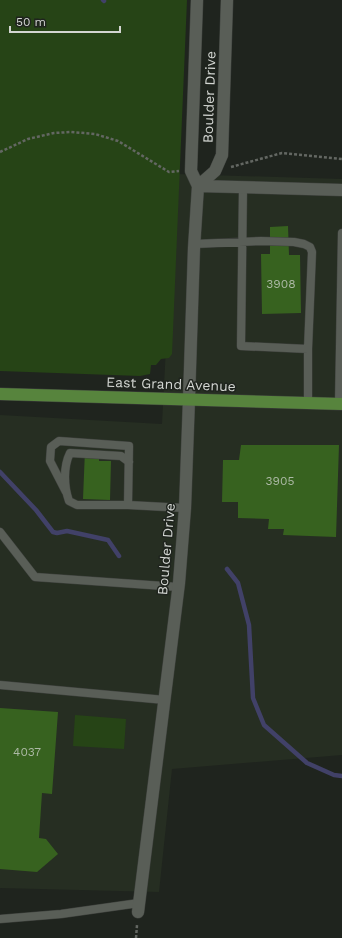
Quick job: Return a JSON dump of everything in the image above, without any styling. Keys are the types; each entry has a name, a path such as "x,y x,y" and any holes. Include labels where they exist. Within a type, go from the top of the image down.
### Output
{"main road":[{"name":"East Grand Avenue","path":"0,394 341,404"}],"street":[{"name":"Boulder Drive","path":"139,908 178,587 185,508 198,186 191,171 197,0"},
{"name":"Boulder Drive","path":"198,186 215,171 222,155 227,0"},
{"path":"198,186 342,190"}],"lane":[{"path":"243,187 241,346 308,348"},
{"path":"341,404 342,233"},
{"path":"195,244 294,242 310,247 312,252 308,348 308,403"},
{"path":"128,506 129,446 59,441 51,447 50,461 69,501 77,505 185,508"},
{"path":"66,492 66,461 70,453 121,456 129,462"},
{"path":"0,532 35,577 178,587"},
{"path":"0,685 165,700"},
{"path":"0,919 139,908"}],"path":[{"path":"0,152 28,140 54,133 71,132 96,134 118,141 169,172 191,171"},
{"path":"215,171 282,152 342,159"}],"shaded area":[{"path":"175,174 342,179 342,755 172,769 159,892 0,888 0,415 162,424"}],"green space":[{"path":"0,0 187,0 172,354 169,358 161,359 156,365 151,365 150,374 140,376 0,371"},
{"path":"75,715 126,719 124,749 73,746"}],"building":[{"path":"288,226 289,255 300,255 301,313 262,314 261,254 270,254 270,227"},
{"path":"241,445 339,445 336,537 283,535 284,529 268,529 269,519 238,518 238,502 222,502 223,460 239,460"},
{"path":"85,450 99,451 99,461 111,461 110,500 83,499"},
{"path":"0,708 58,712 52,794 42,793 39,838 46,839 58,854 37,872 0,869"}],"waterway":[{"path":"0,472 36,510 53,532 57,533 67,531 108,540 119,556"},
{"path":"227,569 238,583 249,625 253,698 264,725 307,763 334,775 342,776"}]}
